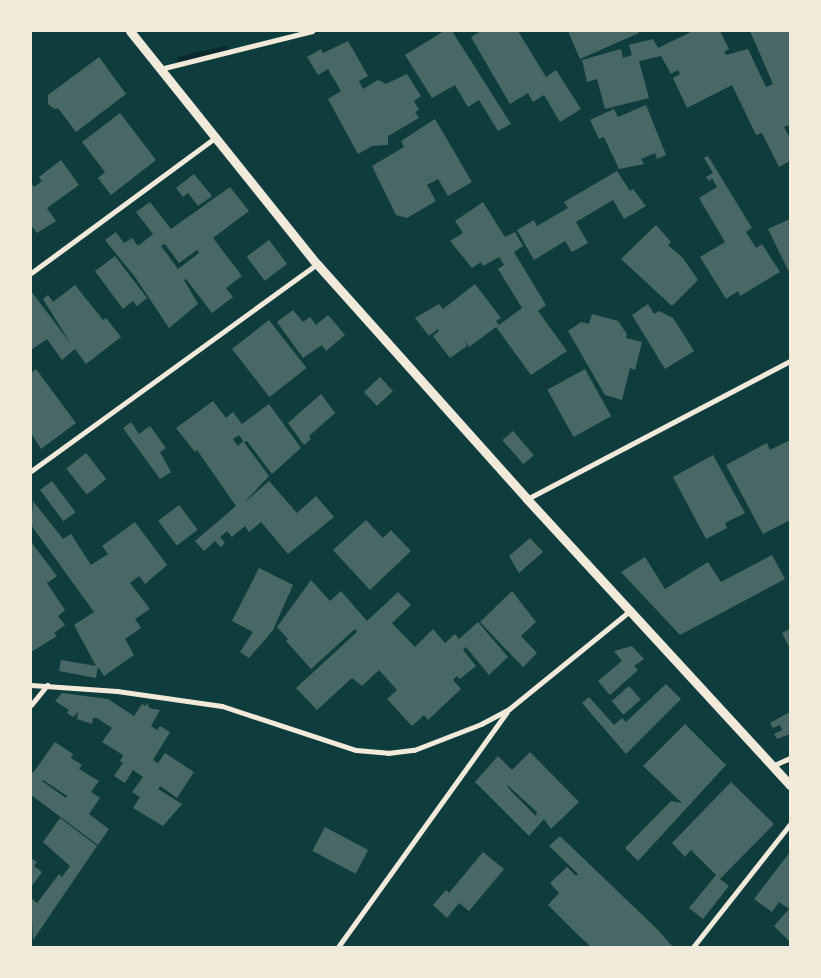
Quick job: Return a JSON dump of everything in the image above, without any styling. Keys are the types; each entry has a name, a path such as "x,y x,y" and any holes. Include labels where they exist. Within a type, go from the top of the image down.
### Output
{"street":[{"path":"130,31 317,264 527,499 632,610 790,786"},
{"path":"160,69 312,31"},
{"path":"31,273 216,137"},
{"path":"31,471 317,264"},
{"path":"527,499 790,361"},
{"path":"31,685 47,685 222,706 356,750 388,753 414,750 450,737 509,709 632,610"},
{"path":"31,705 47,685"},
{"path":"338,947 509,709"},
{"path":"772,766 790,758"},
{"path":"693,947 790,824"}],"building":[{"path":"444,31 452,31 511,124 498,131 479,100 468,107 455,85 432,98 405,55"},
{"path":"481,31 518,31 546,77 556,70 581,109 560,122 544,95 533,102 528,93 510,104 471,37"},
{"path":"568,31 638,31 639,33 580,59"},
{"path":"693,31 720,31 729,49 724,52 726,55 748,49 766,87 773,84 750,31 790,31 790,125 784,127 790,138 790,161 779,167 762,133 756,135 732,85 687,108 673,78 680,74 678,70 671,74 661,56 639,61 649,98 605,109 597,79 587,82 582,60 621,49 623,58 632,55 629,45 653,39 658,48"},
{"path":"348,41 368,76 359,81 363,89 378,80 386,84 407,74 421,96 414,101 419,110 415,112 419,118 388,136 388,145 372,146 358,154 328,99 341,91 328,69 318,75 307,57 321,49 323,53"},
{"path":"99,57 126,94 76,132 58,108 54,109 48,104 48,95"},
{"path":"646,105 666,155 657,159 655,153 641,159 644,164 619,169 604,137 599,139 590,120 614,109 618,117"},
{"path":"120,113 156,160 111,195 98,178 105,172 82,142"},
{"path":"435,119 472,182 448,196 438,179 427,185 436,201 407,218 396,215 372,166 404,147 401,141"},
{"path":"708,156 752,228 746,232 756,248 762,244 780,272 740,296 738,291 726,299 700,257 725,242 699,198 717,187 712,178 709,181 706,177 713,173 704,158"},
{"path":"61,160 79,185 47,208 56,221 37,233 31,225 31,183 34,187 42,181 39,177"},
{"path":"617,171 630,191 633,189 646,206 624,219 613,200 576,222 588,243 572,252 565,241 534,260 517,230 534,220 537,226 568,208 564,202"},
{"path":"194,174 212,196 198,206 188,193 183,197 176,188"},
{"path":"230,187 249,211 213,238 242,276 226,288 233,297 212,313 186,279 184,280 198,304 169,328 135,277 105,240 116,232 124,243 132,238 138,246 153,234 136,212 150,202 171,229","holes":["165,244 179,263 197,250 199,253 178,269 161,246"]},
{"path":"483,202 505,237 515,232 523,246 514,252 546,305 538,311 567,351 531,375 496,327 469,347 465,340 467,346 450,358 433,336 439,331 438,329 429,336 415,318 439,304 443,309 475,284 501,318 496,321 499,325 522,308 498,269 504,265 499,257 483,266 481,262 472,268 450,241 463,233 455,221"},
{"path":"790,219 790,274 768,229"},
{"path":"656,225 671,242 668,245 683,258 698,280 672,306 621,259"},
{"path":"269,240 287,264 265,281 247,257"},
{"path":"115,256 147,298 137,306 133,301 123,309 95,271"},
{"path":"75,285 103,320 106,318 121,337 86,364 75,349 62,360 47,339 31,350 31,291 71,344 43,299 48,295 53,302"},
{"path":"648,304 654,314 659,311 673,318 694,351 665,369 632,315"},
{"path":"293,310 303,322 310,317 316,325 328,315 345,335 326,351 322,345 303,358 277,322"},
{"path":"592,314 618,321 627,334 626,338 642,342 635,370 630,368 622,400 605,395 568,331 581,322 589,324"},
{"path":"269,320 307,368 270,397 232,349"},
{"path":"36,369 76,423 41,449 31,433 31,373"},
{"path":"585,369 611,416 574,437 547,390"},
{"path":"380,377 393,391 377,406 364,392"},
{"path":"321,394 335,413 309,436 311,439 304,445 288,423"},
{"path":"213,401 226,418 233,412 242,424 269,404 301,448 272,474 247,441 244,442 239,435 233,439 238,446 243,441 269,476 244,503 269,481 297,513 316,496 334,517 288,554 261,522 249,532 245,526 232,537 227,531 220,537 225,543 221,547 215,541 204,551 195,541 236,506 197,450 195,452 176,428"},
{"path":"131,422 139,434 150,426 166,448 160,452 171,472 160,479 123,428"},
{"path":"513,431 534,455 523,464 502,440"},
{"path":"790,440 790,523 788,521 763,534 726,465 767,443 770,450"},
{"path":"86,453 106,479 87,494 66,468"},
{"path":"713,455 745,513 725,523 727,528 706,539 673,477"},
{"path":"52,481 75,512 63,521 40,490"},
{"path":"33,501 63,539 71,534 91,565 108,554 102,546 135,522 167,565 145,584 139,576 130,583 150,609 135,619 141,628 125,639 134,655 104,676 98,667 96,678 59,671 61,660 96,666 74,625 94,612 31,525"},
{"path":"179,505 198,530 177,545 158,521"},
{"path":"366,520 383,538 391,530 411,551 370,590 333,550"},
{"path":"530,538 543,552 519,573 509,556"},
{"path":"31,542 57,576 47,583 65,610 58,616 65,625 54,633 57,636 31,652"},
{"path":"772,555 785,579 680,635 621,572 645,557 665,589 708,562 721,582"},
{"path":"259,568 293,585 273,630 249,658 240,652 253,632 232,621"},
{"path":"311,580 330,601 341,591 367,621 398,592 411,605 392,623 415,647 433,629 445,643 455,634 459,639 478,622 508,657 489,675 466,647 463,650 476,666 460,679 457,676 453,680 461,689 428,720 424,715 412,726 387,699 397,690 379,670 362,686 352,678 317,710 296,688 357,632 355,629 311,669 286,641 288,639 277,627"},
{"path":"512,591 536,622 521,636 537,653 523,667 480,622"},
{"path":"790,629 790,649 782,633"},
{"path":"632,646 644,659 634,666 638,670 610,695 598,681 622,661 614,651"},
{"path":"666,684 681,699 626,754 582,703 589,697 614,725 622,718 626,722"},
{"path":"629,686 641,700 623,715 612,701"},
{"path":"62,693 108,699 134,716 142,704 145,706 148,703 149,708 160,710 151,726 157,730 160,726 170,732 153,760 158,763 165,753 194,772 177,798 160,786 158,789 182,804 163,826 133,808 140,797 132,792 143,777 133,770 125,783 114,776 123,763 120,761 123,755 102,742 112,728 97,718 93,718 92,724 77,719 78,712 73,717 67,713 69,710 55,701"},
{"path":"790,712 790,734 777,739 774,734 782,730 780,725 773,728 770,723"},
{"path":"685,724 726,765 638,861 625,848 671,801 682,803 643,766"},
{"path":"55,742 73,754 71,758 82,765 79,769 99,781 91,792 100,798 89,814 109,829 98,845 31,795 31,771 33,773","holes":["43,780 67,796 66,798 42,781"]},
{"path":"530,752 579,802 551,829 544,819 529,836 475,782 498,756 512,770","holes":["506,784 537,812 536,816"]},
{"path":"731,782 774,824 720,879 729,886 703,919 689,908 716,875 691,850 685,857 672,843"},
{"path":"60,818 97,846 33,940 31,898 37,903 59,874 62,877 70,866 43,842"},
{"path":"325,827 368,850 356,874 312,851"},
{"path":"560,836 657,929 673,947 591,947 574,931 548,905 559,893 550,883 567,867 576,876 578,874 549,846"},
{"path":"483,852 504,869 469,911 459,903 447,918 433,905 446,890 449,893"},
{"path":"790,852 790,942 774,926 789,909 779,902 772,912 754,899"},
{"path":"31,858 37,862 34,866 42,872 31,887"}],"waterway":[{"path":"181,60 225,50"}]}
